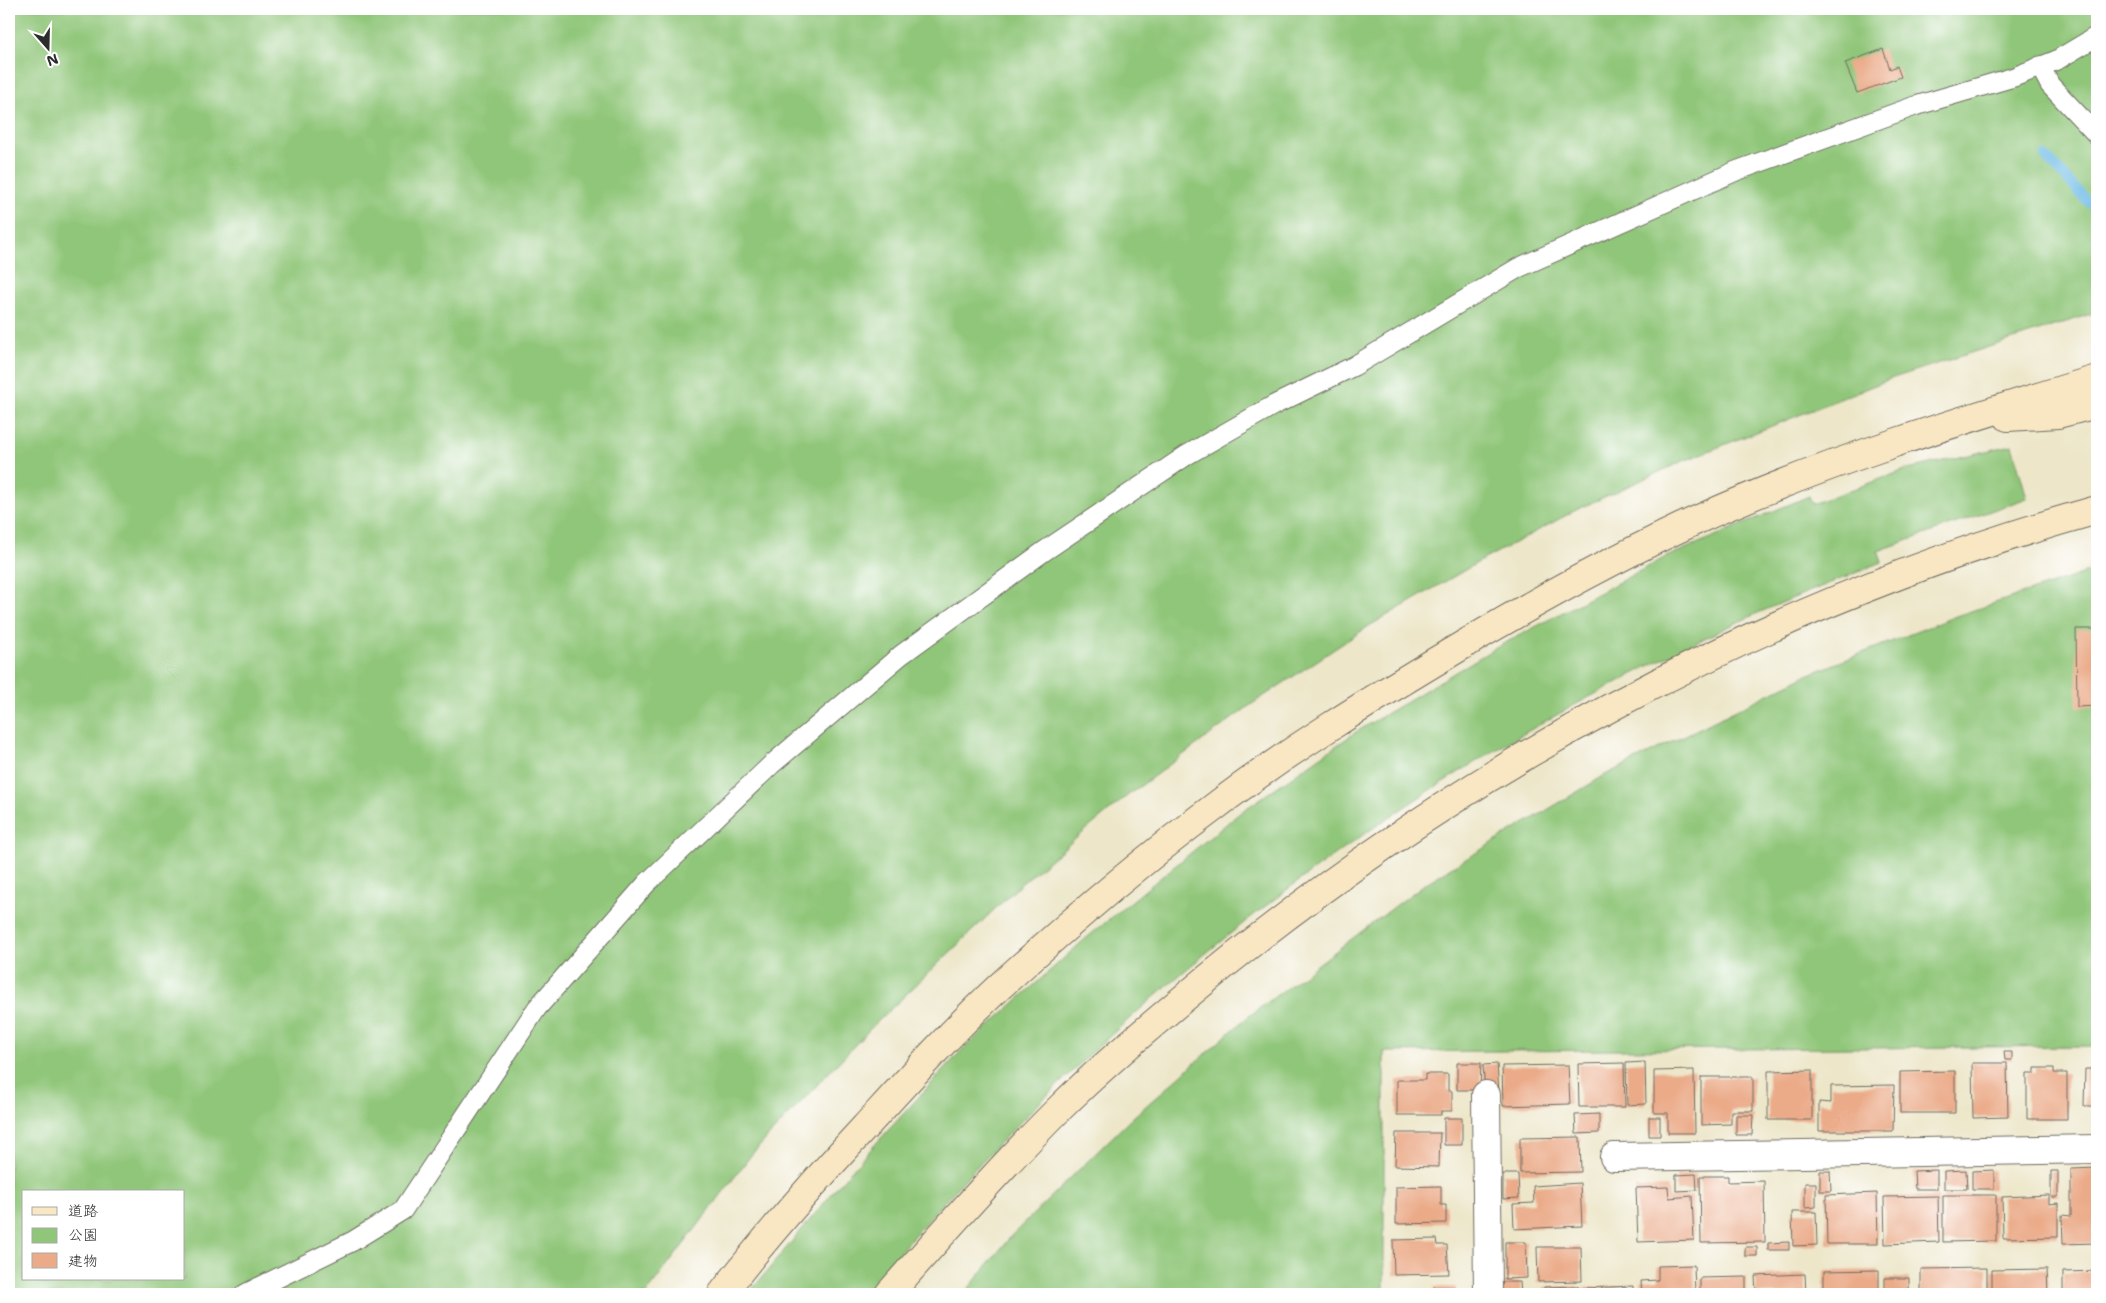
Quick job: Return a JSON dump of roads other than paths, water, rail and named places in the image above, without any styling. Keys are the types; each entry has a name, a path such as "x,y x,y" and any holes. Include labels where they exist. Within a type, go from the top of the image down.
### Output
{"street":[{"path":"722,1294 753,1254 823,1172 919,1068 998,989 1107,894 1234,793 1346,717 1512,616 1605,565 1701,518 1864,452 1961,420 2097,380"},
{"path":"1961,420 2058,414 2097,404"},
{"path":"889,1294 958,1215 1059,1109 1149,1028 1242,950 1355,865 1472,788 1595,716 1730,648 1845,597 1970,550 2097,510"},
{"path":"1486,1095 1488,1294"},
{"path":"1614,1157 2097,1149"}],"lane":[{"path":"245,1294 353,1241 403,1210 537,1008 647,883 772,765 901,655 1043,552 1188,454 1274,405 1354,366 1518,268 1736,171 1915,106 2014,77 2084,46 2097,36"},
{"path":"2040,66 2050,85 2097,135"}],"waterway":[{"path":"2045,156 2097,211"}]}
